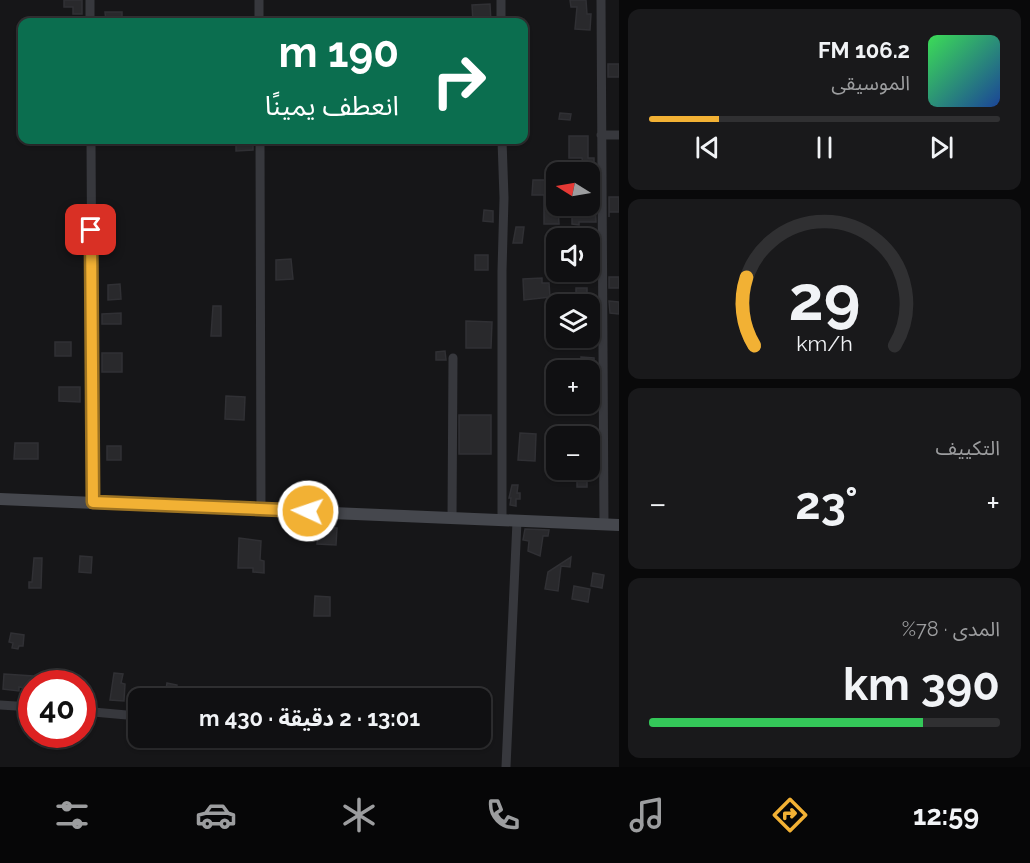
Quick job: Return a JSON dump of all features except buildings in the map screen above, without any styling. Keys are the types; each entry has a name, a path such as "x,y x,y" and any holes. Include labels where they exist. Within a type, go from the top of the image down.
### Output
{"street":[{"path":"90,0 90,18"},
{"path":"259,0 259,18"},
{"path":"501,0 501,18"},
{"path":"601,0 604,524"},
{"path":"601,135 619,135"},
{"path":"90,144 93,502"},
{"path":"260,144 261,508"},
{"path":"502,144 504,198 502,521"},
{"path":"452,519 453,358"},
{"path":"0,499 261,508 452,519 619,525"},
{"path":"506,767 517,521"},
{"path":"0,705 18,706"},
{"path":"96,712 128,715"}],"route":[{"path":"91,230 93,502 308,511"}]}
